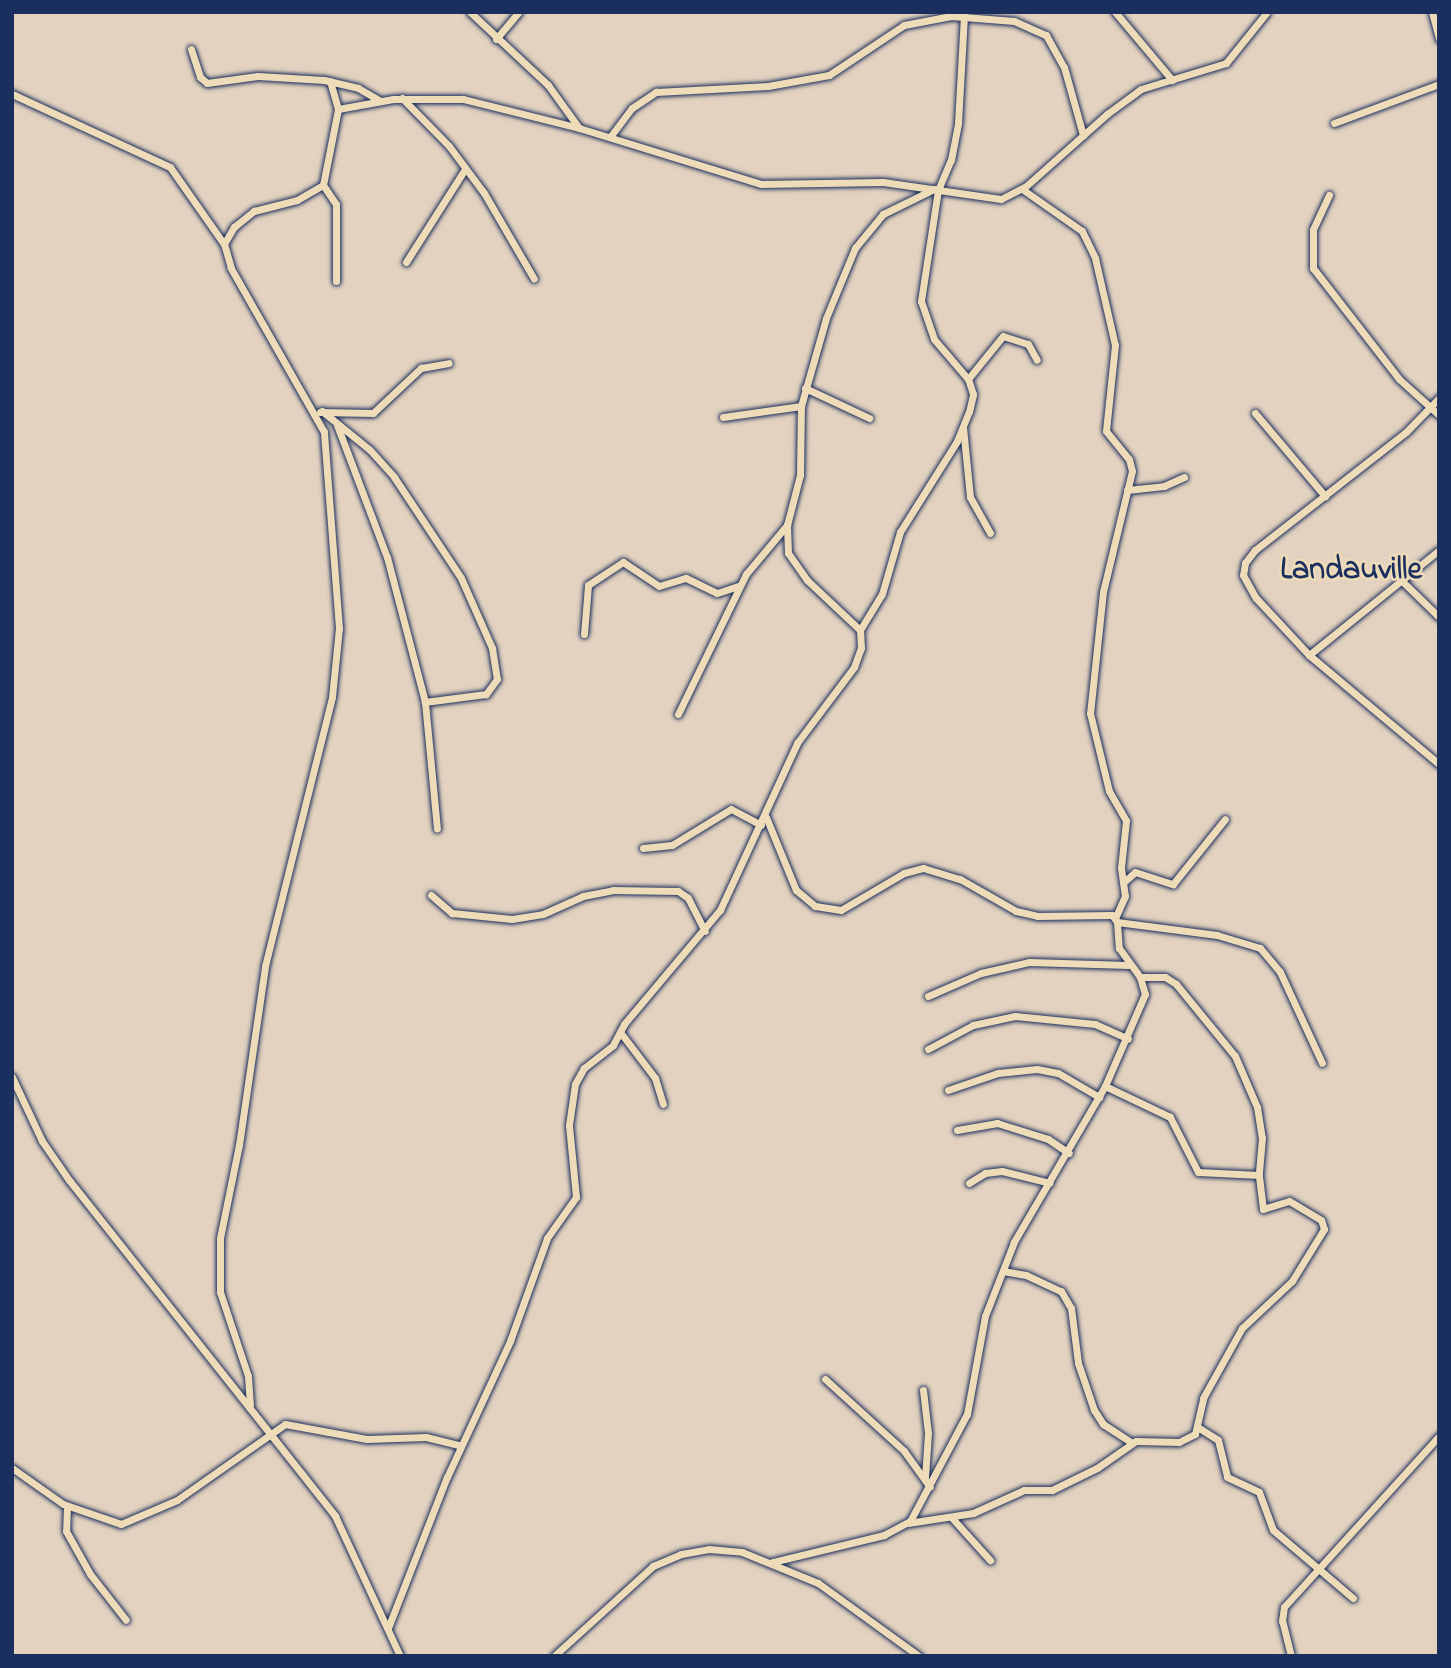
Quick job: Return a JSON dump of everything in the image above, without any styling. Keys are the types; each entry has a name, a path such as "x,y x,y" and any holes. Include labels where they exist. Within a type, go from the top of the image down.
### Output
{"street":[{"path":"470,12 548,85 579,128"},
{"path":"496,39 519,12"},
{"path":"1115,12 1172,80"},
{"path":"338,109 402,98 483,103 610,137 761,184 856,180 991,199 1022,189 1141,89 1226,64 1267,12"},
{"path":"1432,12 1439,39"},
{"path":"610,137 632,108 656,92 768,86 829,75 904,25 951,14 1003,15 1028,24 1053,43 1083,135"},
{"path":"388,1628 461,1446 510,1341 547,1238 576,1197 569,1125 575,1084 584,1068 613,1045 620,1032 705,931 766,817 797,743 854,667 861,648 860,630 882,594 900,532 963,427 973,394 968,379 934,339 923,315 921,285 937,190 958,123 964,16"},
{"path":"191,49 200,77 207,83 258,76 330,81 358,88 379,100"},
{"path":"224,244 234,228 254,211 313,194 323,185 338,109 330,81"},
{"path":"1334,123 1439,84"},
{"path":"12,93 170,167 224,244 231,268 324,432 338,659 321,748 265,966 239,1145 221,1224 220,1292 248,1376 250,1405"},
{"path":"402,98 484,193 534,279"},
{"path":"406,262 465,169"},
{"path":"323,185 336,204 335,281"},
{"path":"908,1523 930,1487 967,1414 985,1316 1003,1271 1100,1097 1143,1006 1140,976 1118,948 1116,920 1124,904 1125,881 1121,868 1126,821 1109,791 1090,713 1103,592 1131,464 1106,431 1115,345 1095,258 1082,231 1022,189"},
{"path":"860,630 792,563 787,526 800,475 801,406 835,293 855,248 883,214 937,190"},
{"path":"1329,195 1313,230 1313,268 1357,329 1430,409 1439,415"},
{"path":"968,379 1003,337 1028,344 1037,360"},
{"path":"312,412 373,413 421,368 449,362"},
{"path":"805,388 869,418"},
{"path":"1439,398 1430,409 1325,496 1255,550 1243,569 1245,583 1256,598 1309,655 1439,764"},
{"path":"723,417 801,406"},
{"path":"322,411 382,462 461,578 496,660 497,679 486,694 425,702"},
{"path":"1255,413 1325,496"},
{"path":"338,425 387,557 425,702 437,828"},
{"path":"963,427 970,497 990,533"},
{"path":"1127,490 1164,486 1184,477"},
{"path":"678,714 739,586 763,549 787,526"},
{"path":"1309,655 1439,550"},
{"path":"584,634 588,585 623,562 659,586 686,578 716,593 739,586"},
{"path":"1401,580 1439,617"},
{"path":"643,848 672,845 731,809 761,825"},
{"path":"766,817 796,890 815,906 828,910 849,907 904,873 923,868 960,879 1016,911 1059,917 1103,913 1116,920 1217,934 1259,948 1280,971 1322,1063"},
{"path":"1125,881 1135,872 1173,884 1225,819"},
{"path":"430,895 452,914 512,919 543,914 583,896 613,890 678,891 688,898 705,931"},
{"path":"928,996 981,974 1029,962 1129,965"},
{"path":"772,1562 884,1535 908,1523 952,1518 1024,1490 1052,1490 1097,1468 1132,1443 1147,1438 1181,1441 1199,1428 1203,1398 1242,1328 1292,1281 1325,1227 1289,1201 1262,1209 1259,1175 1262,1138 1257,1107 1235,1056 1176,984 1165,977 1140,976"},
{"path":"928,1049 973,1025 1015,1016 1094,1024 1128,1039"},
{"path":"620,1032 655,1078 663,1104"},
{"path":"948,1090 998,1073 1037,1069 1059,1073 1100,1097"},
{"path":"12,1077 42,1142 69,1180 250,1405 335,1516 400,1656"},
{"path":"1105,1087 1170,1117 1198,1172 1259,1175"},
{"path":"957,1130 997,1123 1048,1139 1069,1153"},
{"path":"969,1184 985,1173 1002,1171 1050,1183"},
{"path":"1003,1271 1026,1275 1061,1291 1071,1308 1078,1363 1094,1410 1103,1424 1132,1443"},
{"path":"825,1379 904,1451 930,1487"},
{"path":"923,1390 928,1433 925,1478"},
{"path":"12,1468 68,1506 112,1524 135,1521 177,1500 269,1433 290,1423 367,1439 426,1437 461,1446"},
{"path":"1199,1428 1218,1440 1227,1477 1259,1492 1273,1530 1321,1566 1353,1598"},
{"path":"1291,1656 1282,1613 1439,1436"},
{"path":"68,1506 66,1531 90,1574 127,1620"},
{"path":"952,1518 990,1560"},
{"path":"554,1656 621,1592 666,1559 709,1549 742,1552 818,1583 919,1656"}],"district":[{"name":"Landauville","path":"1351,571"}]}
